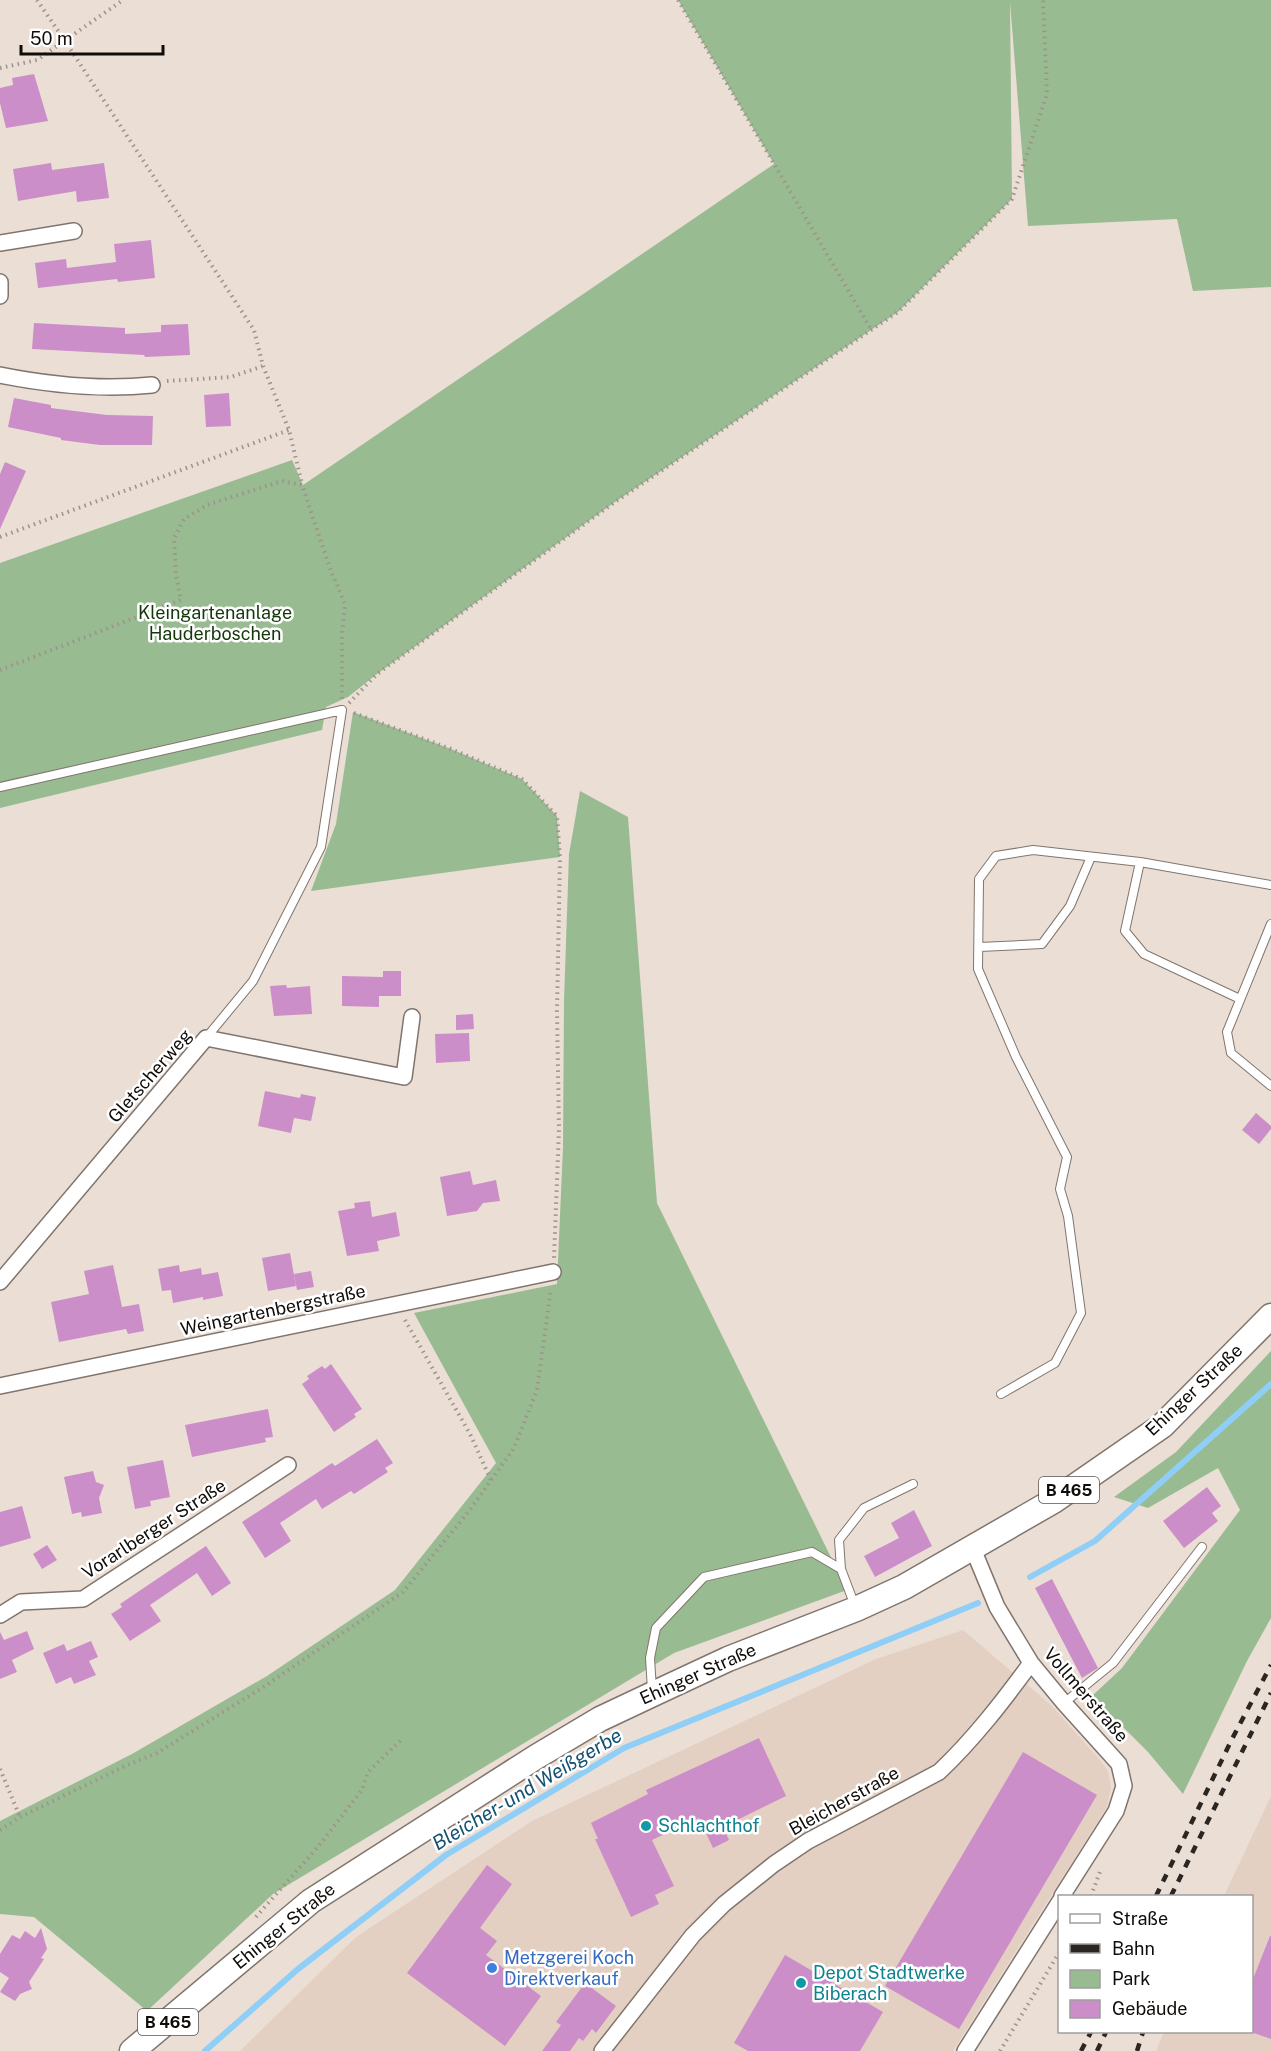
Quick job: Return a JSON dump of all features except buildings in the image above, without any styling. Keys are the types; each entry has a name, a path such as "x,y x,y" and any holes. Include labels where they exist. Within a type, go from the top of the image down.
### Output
{"main road":[{"name":"Ehinger Straße","path":"132,2051 311,1901 536,1757 600,1719 852,1599 904,1587 1055,1500 1161,1426 1271,1316"}],"street":[{"path":"0,243 74,231"},
{"path":"0,282 0,296"},
{"path":"0,375 67,385 122,388 152,386"},
{"name":"Gletscherweg","path":"0,1282 206,1038 404,1077 412,1017"},
{"name":"Weingartenbergstraße","path":"0,1386 553,1272"},
{"name":"Vorarlberger Straße","path":"0,1615 21,1602 83,1599 288,1465"},
{"name":"Vollmerstraße","path":"973,1549 997,1607 1031,1663 1119,1764 1124,1786 1116,1811 1063,1895"},
{"name":"Bleicherstraße","path":"602,2051 693,1935 724,1904 774,1864 808,1841 939,1772 956,1756 1003,1701 1031,1663"},
{"path":"965,2051 1058,1903"}],"lane":[{"path":"0,787 342,710 321,847 253,981 206,1038"},
{"path":"1001,1394 1055,1363 1082,1313 1068,1216 1060,1189 1067,1157 1016,1057 978,969 980,879 996,856 1033,850 1140,862 1271,885"},
{"path":"979,947 1042,944 1070,906 1091,857"},
{"path":"1140,862 1125,931 1144,954 1240,999"},
{"path":"1271,924 1227,1032 1231,1053 1271,1086"},
{"path":"852,1599 841,1569 839,1540 864,1508 913,1484"},
{"path":"1064,1703 1113,1662 1202,1547"},
{"path":"653,1694 650,1658 656,1628 704,1577 812,1552 841,1569"}],"path":[{"path":"37,0 254,330 263,366 289,430 302,485 331,571 345,604 342,636 342,710"},
{"path":"0,68 37,60 123,0"},
{"path":"678,0 872,331"},
{"path":"342,710 376,674 615,502 898,312 1012,199 1047,94 1043,0"},
{"path":"152,386 166,381 231,377 263,366"},
{"path":"0,537 289,430"},
{"path":"0,670 181,600 176,575 174,538 184,519 207,505 282,481 302,485"},
{"path":"0,1830 21,1817 125,1766 157,1753 262,1688 403,1592 469,1511 514,1448 537,1390 553,1272 559,1129 557,1011 560,857 557,816 522,779 451,749 353,712 342,710"},
{"path":"396,1304 465,1424 491,1480"},
{"path":"252,1922 317,1848 362,1790 368,1772 403,1738"},
{"path":"0,1769 21,1817"},
{"path":"1000,2051 1058,1952"}],"shaded area":[{"path":"963,1630 1051,1705 1100,1760 1108,1771 1111,1787 1107,1807 953,2051 240,2051 356,1937 532,1821 876,1659"},
{"path":"1271,1796 1271,2051 1156,2051 1164,2033 1253,2033 1253,1895 1224,1895"}],"green space":[{"name":"Kleingartenanlage Hauderboschen","path":"678,0 1271,0 1271,287 1193,291 1177,219 1028,226 1010,2 1012,199 898,312 615,502 348,697 326,707 322,730 0,808 0,563 292,460 303,485 774,164"},
{"path":"353,712 522,779 557,816 560,857 311,891 336,824"},
{"path":"580,791 628,817 657,1203 847,1590 674,1653 273,1894 147,2011 34,1917 0,1914 0,1821 132,1754 267,1676 395,1590 496,1463 414,1313 557,1284 563,1147 564,1001 569,854"},
{"path":"1271,1351 1271,1618 1247,1661 1183,1794 1148,1752 1092,1696 1122,1668 1240,1510 1218,1468 1148,1508 1114,1497 1176,1452"}],"waterway":[{"name":"Bleicher- und Weißgerbe","path":"1030,1577 1095,1541 1271,1384"},
{"name":"Bleicher- und Weißgerbe","path":"205,2051 298,1969 446,1855 624,1748 978,1603"}],"railway":[{"path":"1156,1895 1232,1739 1271,1665"},
{"path":"1171,1895 1271,1693"},
{"path":"1081,2051 1090,2033"},
{"path":"1097,2051 1106,2033"},
{"path":"1137,2051 1143,2033"}],"place":[{"name":"Schlachthof","path":"646,1826"},
{"name":"Metzgerei Koch Direktverkauf","path":"492,1968"},
{"name":"Depot Stadtwerke Biberach","path":"801,1983"}]}
